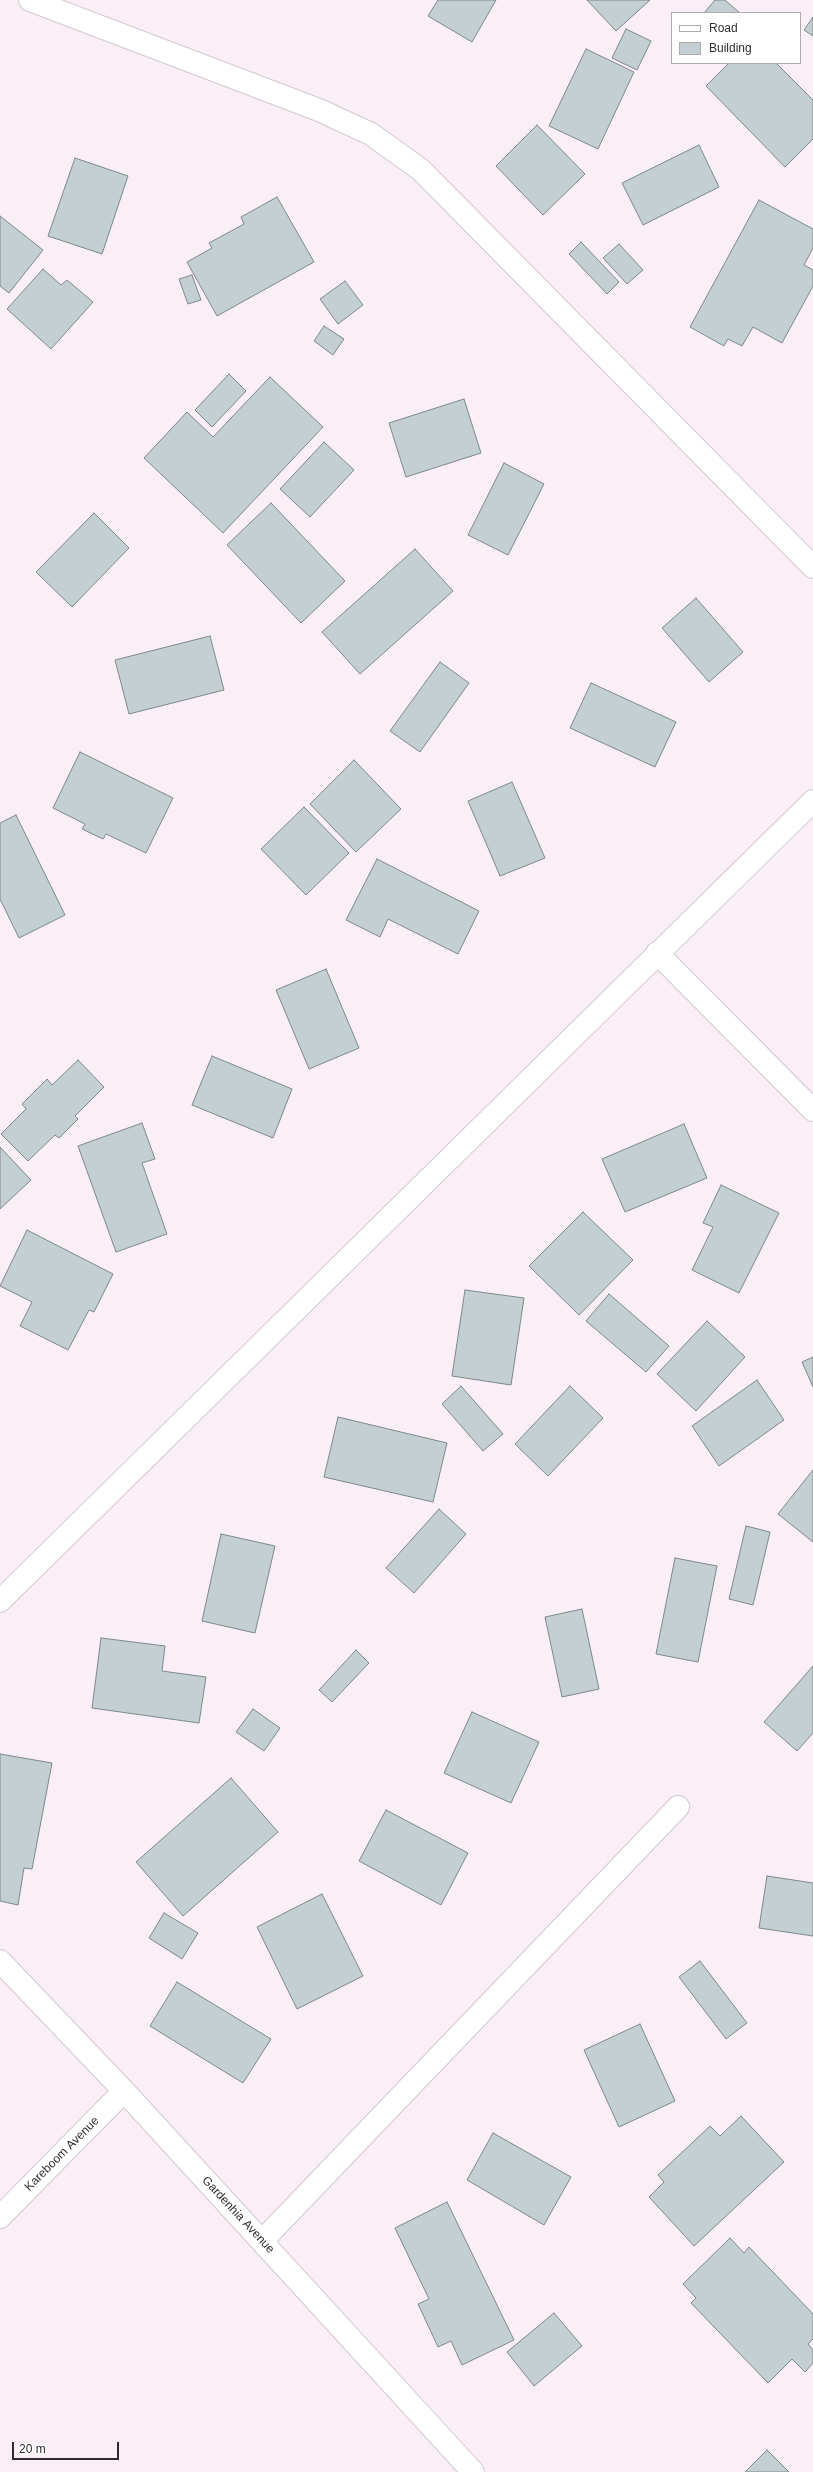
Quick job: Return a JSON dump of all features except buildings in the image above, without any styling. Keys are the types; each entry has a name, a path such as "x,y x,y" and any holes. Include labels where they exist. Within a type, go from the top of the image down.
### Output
{"street":[{"path":"30,0 319,110 371,134 421,170 813,567"},
{"path":"0,1601 813,800"},
{"path":"656,953 813,1110"},
{"path":"262,2241 678,1807"},
{"name":"Gardenhia Avenue","path":"0,1961 124,2091 473,2472"},
{"name":"Kareboom Avenue","path":"0,2217 124,2091"}]}
